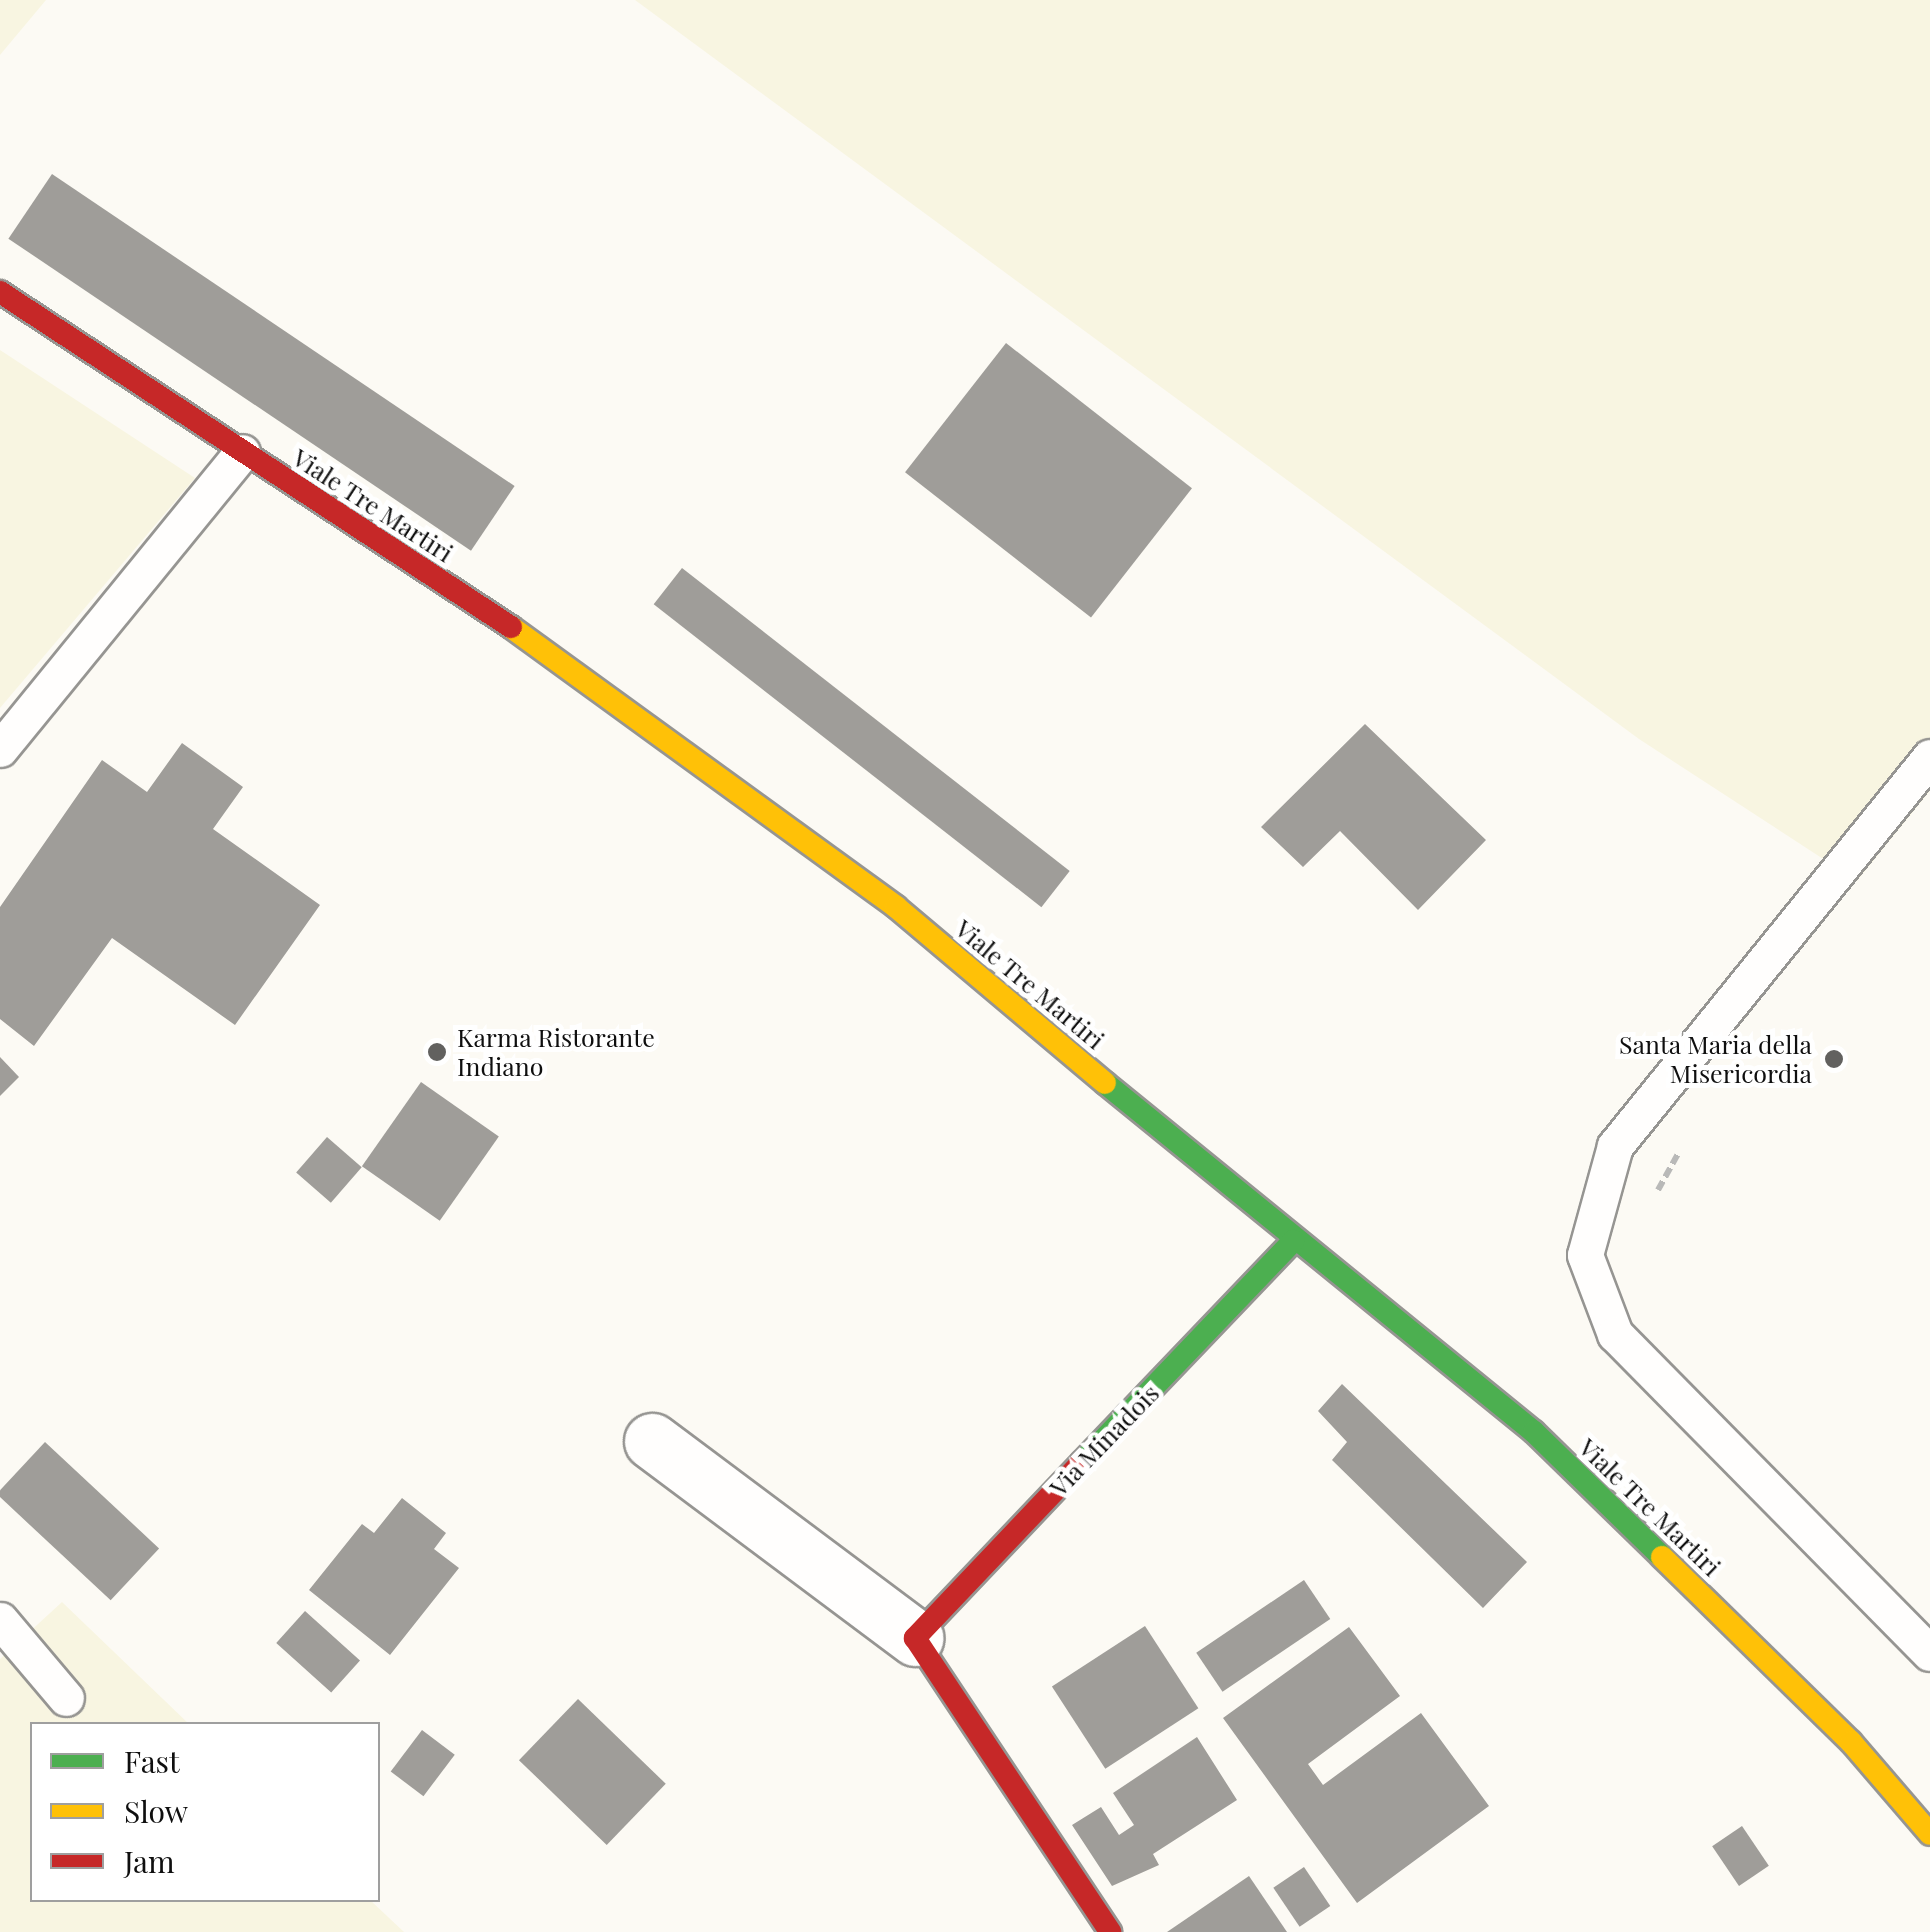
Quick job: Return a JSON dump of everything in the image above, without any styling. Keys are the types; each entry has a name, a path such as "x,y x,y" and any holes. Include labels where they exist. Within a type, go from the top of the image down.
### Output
{"main road":[{"name":"Viale Tre Martiri","path":"0,292 558,658 896,907 1293,1241 1534,1432 1850,1742 1930,1834"},
{"name":"Via Minadois","path":"915,1638 1293,1241"},
{"path":"915,1638 1110,1932"}],"street":[{"path":"652,1441 915,1638"}],"lane":[{"path":"0,750 242,452"},
{"path":"1930,757 1615,1146 1584,1256 1614,1334 1930,1653"},
{"path":"0,1620 66,1698"}],"path":[{"path":"1653,1199 1681,1148"}],"shaded area":[{"path":"0,0 46,0 0,55"},
{"path":"635,0 1930,0 1930,791 1857,881 1639,739"},
{"path":"0,350 195,478 0,708"},
{"path":"62,1602 187,1722 30,1722 30,1902 372,1902 404,1932 0,1932 0,1659"}],"building":[{"path":"52,174 515,486 471,551 8,239"},
{"path":"1006,343 1192,488 1091,618 905,472"},
{"path":"682,568 1070,871 1041,907 654,604"},
{"path":"1365,724 1486,840 1418,910 1340,831 1303,867 1261,827"},
{"path":"182,743 243,787 213,829 320,905 235,1025 112,938 34,1046 0,1019 0,907 102,760 147,792"},
{"path":"0,1057 19,1077 0,1096"},
{"path":"421,1082 499,1136 440,1221 362,1166"},
{"path":"327,1137 362,1167 331,1203 296,1172"},
{"path":"1342,1384 1527,1562 1483,1608 1332,1460 1347,1442 1318,1411"},
{"path":"45,1442 159,1548 111,1600 0,1497 0,1490"},
{"path":"402,1498 446,1533 434,1549 459,1568 390,1655 309,1590 362,1524 374,1533"},
{"path":"1304,1580 1330,1619 1223,1692 1196,1653"},
{"path":"305,1611 360,1661 331,1692 276,1643"},
{"path":"1145,1626 1198,1708 1105,1769 1052,1686"},
{"path":"1349,1627 1400,1696 1308,1764 1323,1785 1421,1713 1489,1806 1357,1903 1223,1718"},
{"path":"578,1699 666,1784 607,1845 519,1760"},
{"path":"422,1730 455,1755 423,1796 391,1772"},
{"path":"1197,1737 1237,1800 1153,1854 1159,1865 1112,1886 1072,1825 1101,1807 1119,1835 1134,1825 1113,1793"},
{"path":"1742,1826 1769,1866 1739,1886 1712,1846"},
{"path":"1304,1867 1330,1906 1300,1927 1273,1888"},
{"path":"1249,1876 1287,1932 1167,1932"}],"traffic: fast":[{"path":"1105,1083 1534,1432 1662,1557"},
{"path":"1082,1462 1293,1241"}],"traffic: slow":[{"path":"511,627 896,907 1105,1083"},
{"path":"1662,1557 1851,1742 1930,1834"}],"traffic: jam":[{"path":"0,292 511,627"},
{"path":"1082,1462 915,1638 1110,1932"}],"place":[{"name":"Karma Ristorante Indiano","path":"437,1052"},
{"name":"Santa Maria della Misericordia","path":"1834,1059"}]}
